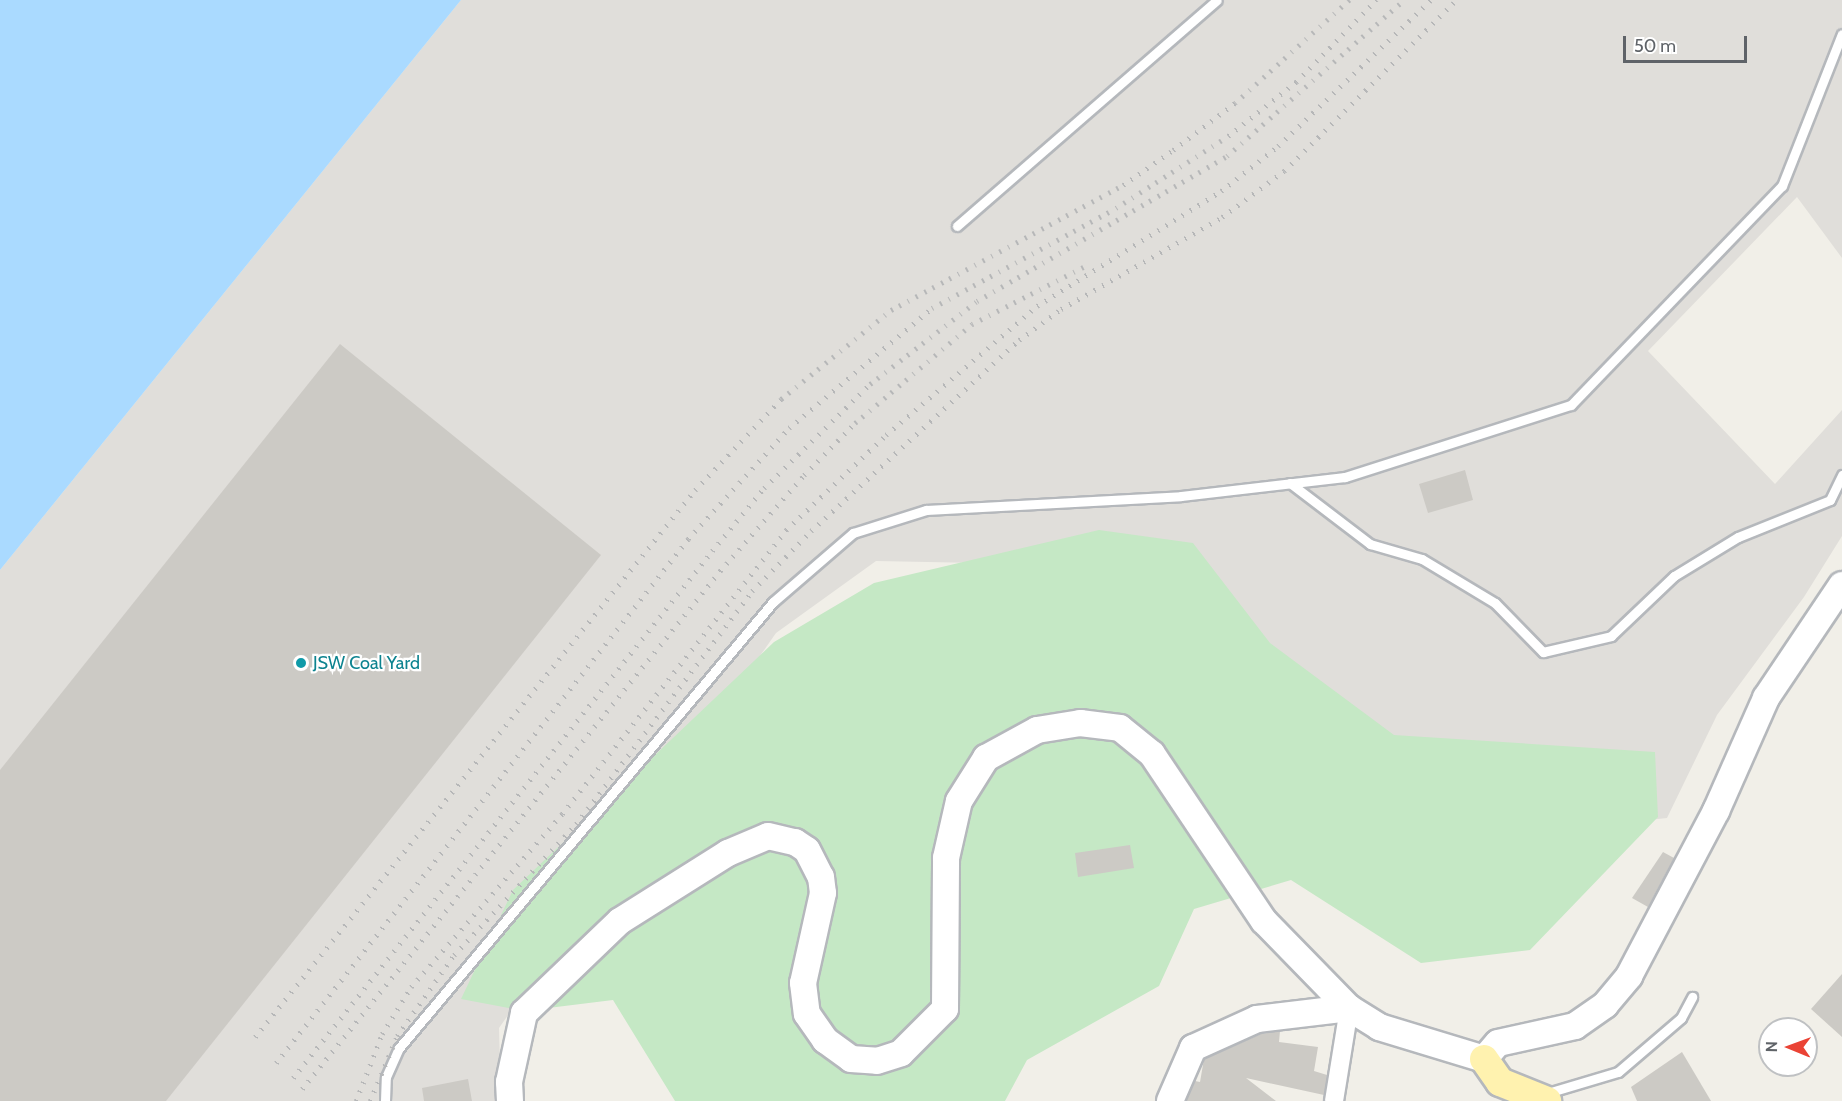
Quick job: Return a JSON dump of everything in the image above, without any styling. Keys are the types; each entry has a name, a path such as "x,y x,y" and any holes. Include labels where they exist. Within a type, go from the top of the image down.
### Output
{"main road":[{"path":"1484,1059 1500,1082 1541,1099"}],"street":[{"path":"510,1101 508,1082 524,1013 620,921 728,853 768,836 807,850 821,877 823,893 803,983 807,1014 825,1040 851,1059 877,1061 901,1053 945,1009 946,858 959,801 986,759 1037,730 1080,723 1120,728 1152,754 1264,921 1349,1008 1379,1028 1484,1059 1498,1043 1575,1026 1605,1005 1629,976 1716,811 1766,698 1842,585"},
{"path":"1170,1101 1193,1048 1257,1019 1349,1008"},
{"path":"1334,1101 1349,1008"}],"lane":[{"path":"957,226 1217,0"},
{"path":"385,1101 386,1077 399,1048 773,602 854,533 926,510 1181,496 1345,477 1572,405 1782,186 1842,34"},
{"path":"1290,483 1370,544 1422,559 1495,603 1543,652 1611,636 1674,576 1738,537 1830,500 1842,475"},
{"path":"1541,1099 1618,1072 1681,1017 1692,997"}],"shaded area":[{"path":"461,0 1842,0 1842,258 1797,197 1648,351 1775,484 1842,410 1842,536 1804,597 1717,715 1667,818 1460,840 1028,564 876,561 776,633 499,1028 501,1101 0,1101 0,570"}],"green space":[{"path":"1099,530 1193,543 1270,643 1394,735 1655,752 1658,817 1530,950 1421,963 1291,880 1194,909 1159,986 1027,1060 1005,1101 675,1101 613,1000 524,1011 461,999 513,890 774,642 874,583"}],"water":[{"path":"0,0 461,0 0,570"}],"building":[{"name":"JSW Coal Yard","path":"340,344 601,555 166,1101 0,1101 0,770"},
{"path":"1465,470 1473,500 1428,513 1419,484"},
{"path":"1130,845 1134,868 1078,877 1075,853"},
{"path":"1663,852 1674,858 1648,907 1632,898"},
{"path":"1842,974 1842,1037 1811,1009"},
{"path":"1280,1031 1279,1042 1318,1047 1314,1071 1327,1075 1324,1095 1246,1078 1276,1101 1186,1101 1195,1081 1200,1082 1204,1059 1261,1034"},
{"path":"1682,1052 1711,1101 1637,1101 1631,1087"},
{"path":"468,1079 472,1101 424,1101 422,1088"}],"railway":[{"path":"255,1037 695,490 781,399 891,310 1123,185 1173,150 1235,103 1349,0"},
{"path":"276,1063 688,539 789,428 932,308 1116,208 1228,136 1296,82 1376,0"},
{"path":"293,1078 764,488 870,384 977,301 1227,156 1404,0"},
{"path":"356,1101 382,1034 411,987 562,814 786,530 886,435 1037,306 1221,191 1278,146 1431,0"},
{"path":"370,1101 397,1036 454,955 576,824 752,591 811,531 1019,340 1061,309 1222,217 1284,171 1456,0"},
{"path":"302,1089 720,571 804,475 855,423 972,324 1089,264"}],"place":[{"name":"JSW Coal Yard","path":"301,663"}]}
